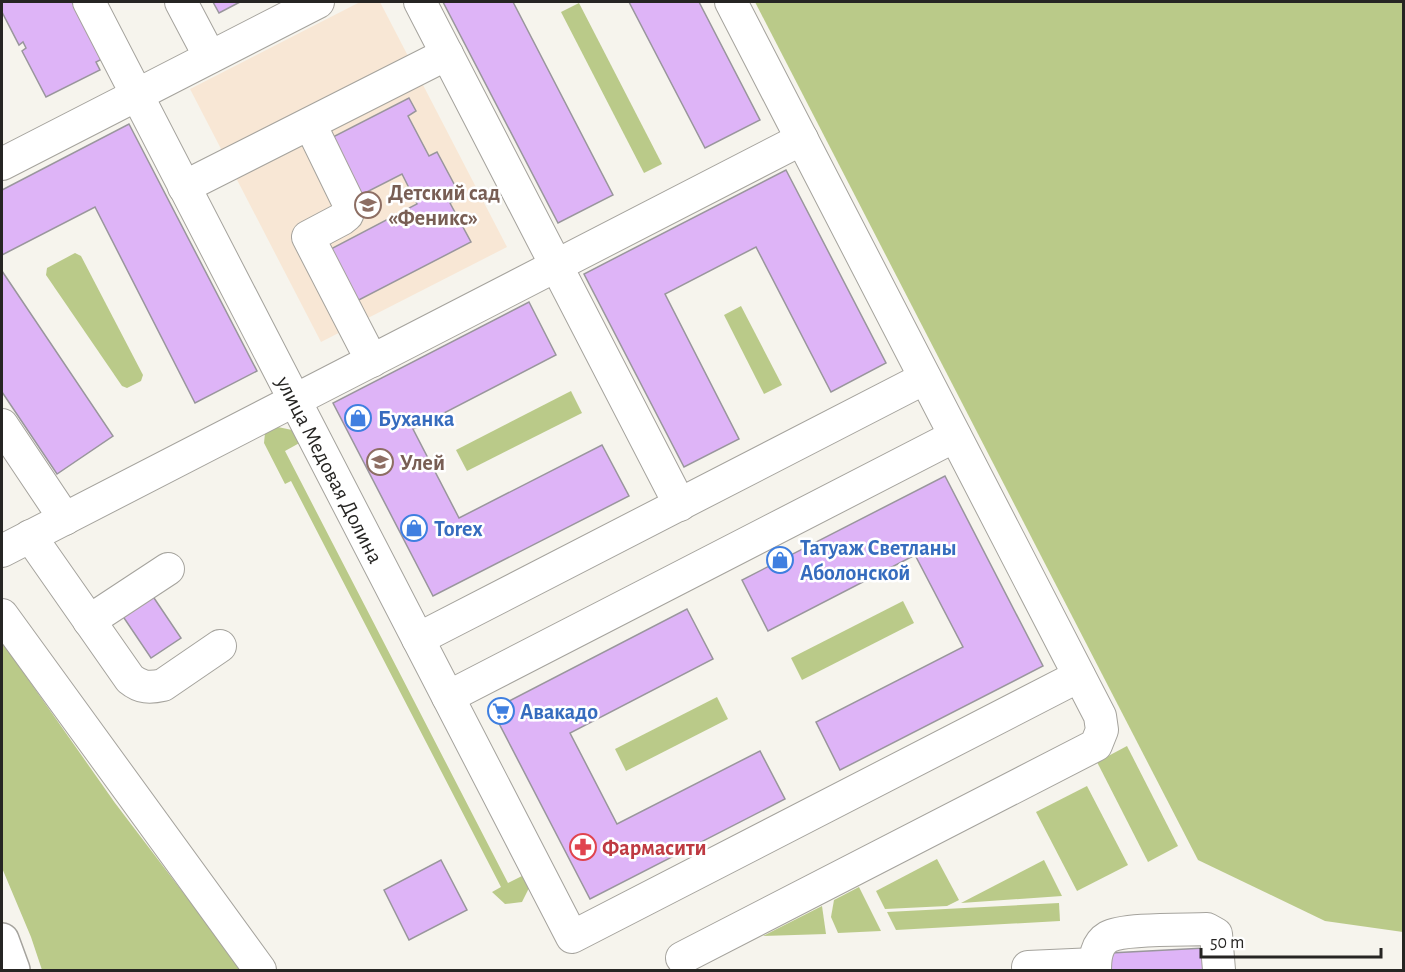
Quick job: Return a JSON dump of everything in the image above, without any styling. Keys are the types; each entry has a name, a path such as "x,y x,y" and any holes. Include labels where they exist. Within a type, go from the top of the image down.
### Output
{"main road":[{"path":"2,940 13,970"}],"street":[{"name":"улица Медовая Долина","path":"89,2 572,937 1079,676"},
{"path":"181,2 210,57"},
{"path":"2,164 318,2"},
{"path":"420,2 680,505"},
{"path":"681,958 1096,745 1102,730 1100,716 731,2"},
{"path":"184,187 447,54"},
{"path":"310,123 350,206 347,215 342,219 308,237 372,361"},
{"path":"2,551 802,139"},
{"path":"418,639 926,378"},
{"path":"2,425 65,519"},
{"path":"448,697 956,436"},
{"path":"30,536 130,679 144,687 163,685 220,646"},
{"path":"89,621 168,569"},
{"path":"2,615 261,970"},
{"path":"1028,967 1095,967 1101,944 1118,933 1207,929 1215,934 1218,942 1219,970"}],"shaded area":[{"name":"Детский сад «Феникс»","path":"360,2 380,2 507,247 321,342 190,89"}],"green space":[{"path":"755,2 1403,2 1403,932 1325,921 1198,860"},
{"path":"579,3 662,164 644,173 561,12"},
{"path":"75,253 81,256 143,375 141,381 127,388 122,386 46,275 47,268"},
{"path":"741,306 782,385 764,394 724,315"},
{"path":"571,391 582,413 467,471 456,450"},
{"path":"273,426 292,430 303,441 285,451 508,883 526,874 530,886 522,902 505,904 492,892 501,887 291,481 285,484 264,443 265,433"},
{"path":"903,601 914,623 802,680 791,658"},
{"path":"2,642 115,803 242,970 42,970 31,937 2,868"},
{"path":"717,697 728,719 626,771 615,749"},
{"path":"1127,746 1178,846 1148,862 1097,762"},
{"path":"1087,786 1128,865 1077,891 1036,812"},
{"path":"937,859 959,900 947,906 885,909 876,891"},
{"path":"1044,860 1062,896 961,903"},
{"path":"859,887 881,931 838,933 831,917 834,900"},
{"path":"1059,903 1060,921 896,930 887,912"},
{"path":"822,906 826,934 763,936"}],"building":[{"path":"2,2 72,2 102,59 96,62 100,70 46,97 22,51 26,48 23,42 19,45 2,12"},
{"path":"213,2 240,2 219,13"},
{"path":"443,2 513,2 613,195 558,223"},
{"path":"629,2 699,2 760,120 705,148"},
{"path":"409,98 416,111 408,116 429,156 437,152 461,197 450,203 471,242 353,303 327,251 417,204 402,174 359,196 329,139"},
{"path":"129,124 257,371 195,403 95,207 2,255 2,190"},
{"path":"786,170 886,363 831,392 756,247 665,294 739,439 684,467 584,274"},
{"path":"2,271 113,436 57,474 2,392"},
{"path":"529,302 556,355 413,429 459,518 602,445 629,496 433,596 333,403"},
{"path":"945,476 1043,666 840,770 816,722 963,647 915,555 768,631 742,580"},
{"path":"152,595 181,638 151,658 122,615"},
{"path":"687,609 713,659 570,733 617,824 760,751 785,799 590,899 492,710"},
{"path":"441,860 467,910 409,940 384,890"},
{"path":"1205,948 1206,970 1111,970 1110,953"}],"place":[{"name":"Детский сад «Феникс»","path":"368,205"},
{"name":"Буханка","path":"358,418"},
{"name":"Улей","path":"380,462"},
{"name":"Torex","path":"414,528"},
{"name":"Татуаж Светланы Аболонской","path":"780,560"},
{"name":"Авакадо","path":"501,711"},
{"name":"Фармасити","path":"583,847"}]}
